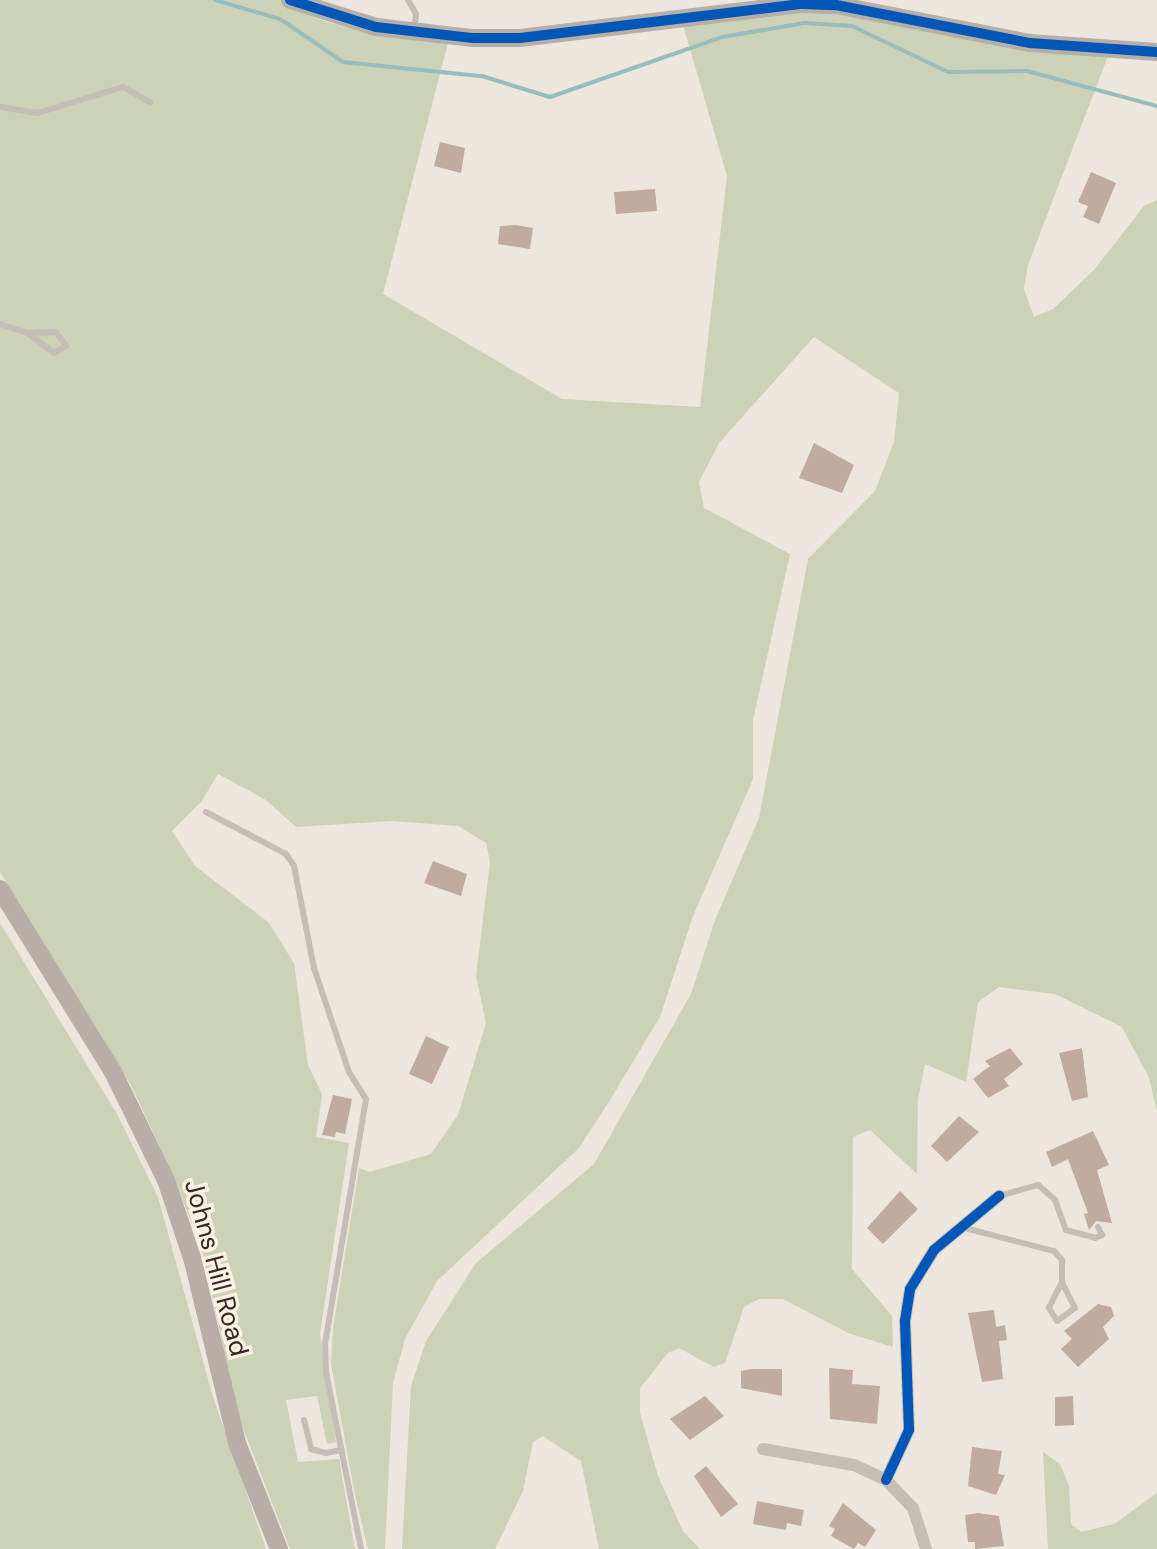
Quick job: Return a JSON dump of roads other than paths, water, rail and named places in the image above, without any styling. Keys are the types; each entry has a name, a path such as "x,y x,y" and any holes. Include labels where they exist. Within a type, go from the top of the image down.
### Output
{"street":[{"path":"290,0 414,33 520,38 819,4 906,14 1030,43 1157,52"},
{"name":"Johns Hill Road","path":"0,889 112,1070 166,1180 193,1261 237,1443 279,1549"},
{"path":"886,1480 909,1430 905,1321 910,1289 927,1257 999,1196"},
{"path":"763,1449 849,1463 886,1480 913,1508 926,1549"}],"lane":[{"path":"408,0 416,14 414,33"},
{"path":"0,107 38,113 123,87 150,102"},
{"path":"0,324 27,333 56,332 66,346 61,352 47,351 27,333"},
{"path":"206,812 286,854 294,866 314,968 349,1072 366,1099 325,1343 361,1549"},
{"path":"999,1196 1038,1185 1055,1200 1066,1230 1095,1238 1102,1235 1098,1227"},
{"path":"961,1227 1054,1251 1062,1260 1062,1282 1075,1308 1057,1321 1049,1308 1062,1282"},
{"path":"304,1420 311,1449 326,1453 342,1450"}],"waterway":[{"path":"215,0 280,19 343,62 482,76 550,97 722,37 805,23 852,26 948,72 1027,71 1157,106"}]}
